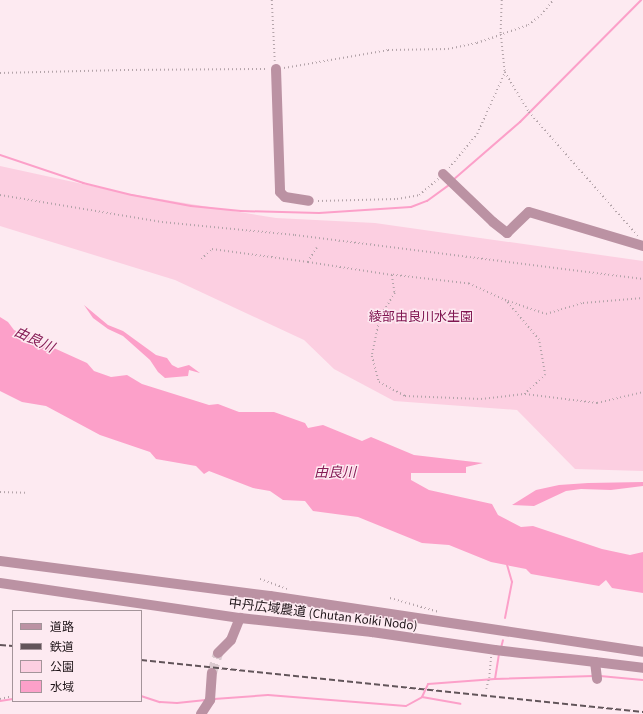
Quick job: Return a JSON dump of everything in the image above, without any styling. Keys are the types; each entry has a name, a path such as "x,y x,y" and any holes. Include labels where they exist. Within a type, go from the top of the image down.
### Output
{"street":[{"path":"276,69 280,192 285,198 309,201"},
{"path":"443,174 493,222 507,233 529,212 643,246"},
{"path":"0,561 270,596 643,652"},
{"name":"中丹広域農道 (Chutan Koiki Nodo)","path":"0,583 240,618 372,632 497,650 643,668"},
{"path":"218,653 231,640 240,618"},
{"path":"595,662 597,679"},
{"path":"201,714 210,700 212,673"}],"path":[{"path":"272,0 276,69"},
{"path":"502,0 501,34 505,72 529,112 643,242"},
{"path":"0,73 124,70 276,69 388,50 448,48 477,43 528,25 541,15 553,0"},
{"path":"309,201 397,199 419,195 443,174 477,134 505,72"},
{"path":"0,195 162,222 295,235 643,279"},
{"path":"308,262 317,248"},
{"path":"201,258 212,249 392,275 469,284 506,301 546,314 583,303 643,298"},
{"path":"392,275 395,293 380,318 372,356 379,382 405,396 481,399 524,394 597,404 643,392"},
{"path":"506,301 539,340 545,375 524,394"},
{"path":"0,492 25,492"},
{"path":"486,689 497,650"},
{"path":"0,699 12,696"}],"green space":[{"name":"綾部由良川水生園","path":"0,166 124,193 276,218 375,223 643,261 643,471 575,469 517,410 394,401 334,369 304,340 175,280 0,226"}],"water":[{"path":"84,305 108,325 123,331 156,355 167,358 172,365 178,368 189,365 200,373 189,370 188,376 165,378 158,372 150,360 123,336 108,329 93,318"},
{"name":"由良川","path":"0,317 8,322 14,330 87,363 94,371 111,377 127,375 142,384 209,405 218,404 239,412 274,412 305,423 308,428 323,425 362,441 371,437 414,455 483,463 466,467 466,473 411,473 411,480 429,490 492,504 498,515 521,527 533,526 602,549 630,555 643,552 643,593 612,588 606,580 599,586 531,574 526,569 491,562 449,545 422,543 358,517 313,511 305,501 283,500 270,491 253,488 209,471 204,474 196,466 156,459 150,452 100,435 46,406 22,402 0,391"},
{"path":"643,482 643,486 611,490 581,489 566,491 534,506 512,505 536,490 559,485"}],"waterway":[{"path":"453,180 520,122 641,0"},
{"path":"0,155 83,183 132,195 191,206 241,211 319,213 411,207 427,201 449,185"},
{"path":"505,618 512,582 507,564"},
{"path":"501,648 503,640"},
{"path":"495,679 499,654"},
{"path":"214,699 268,695 406,706 422,697 428,684 495,679 594,676"},
{"path":"600,676 643,680"},
{"path":"142,696 160,702 177,703 206,700"},
{"path":"422,697 460,704"},
{"path":"0,701 12,699"}],"tunnel":[{"path":"212,673 218,653"}],"railway":[{"path":"0,645 12,646"},
{"path":"142,660 643,712"}]}
